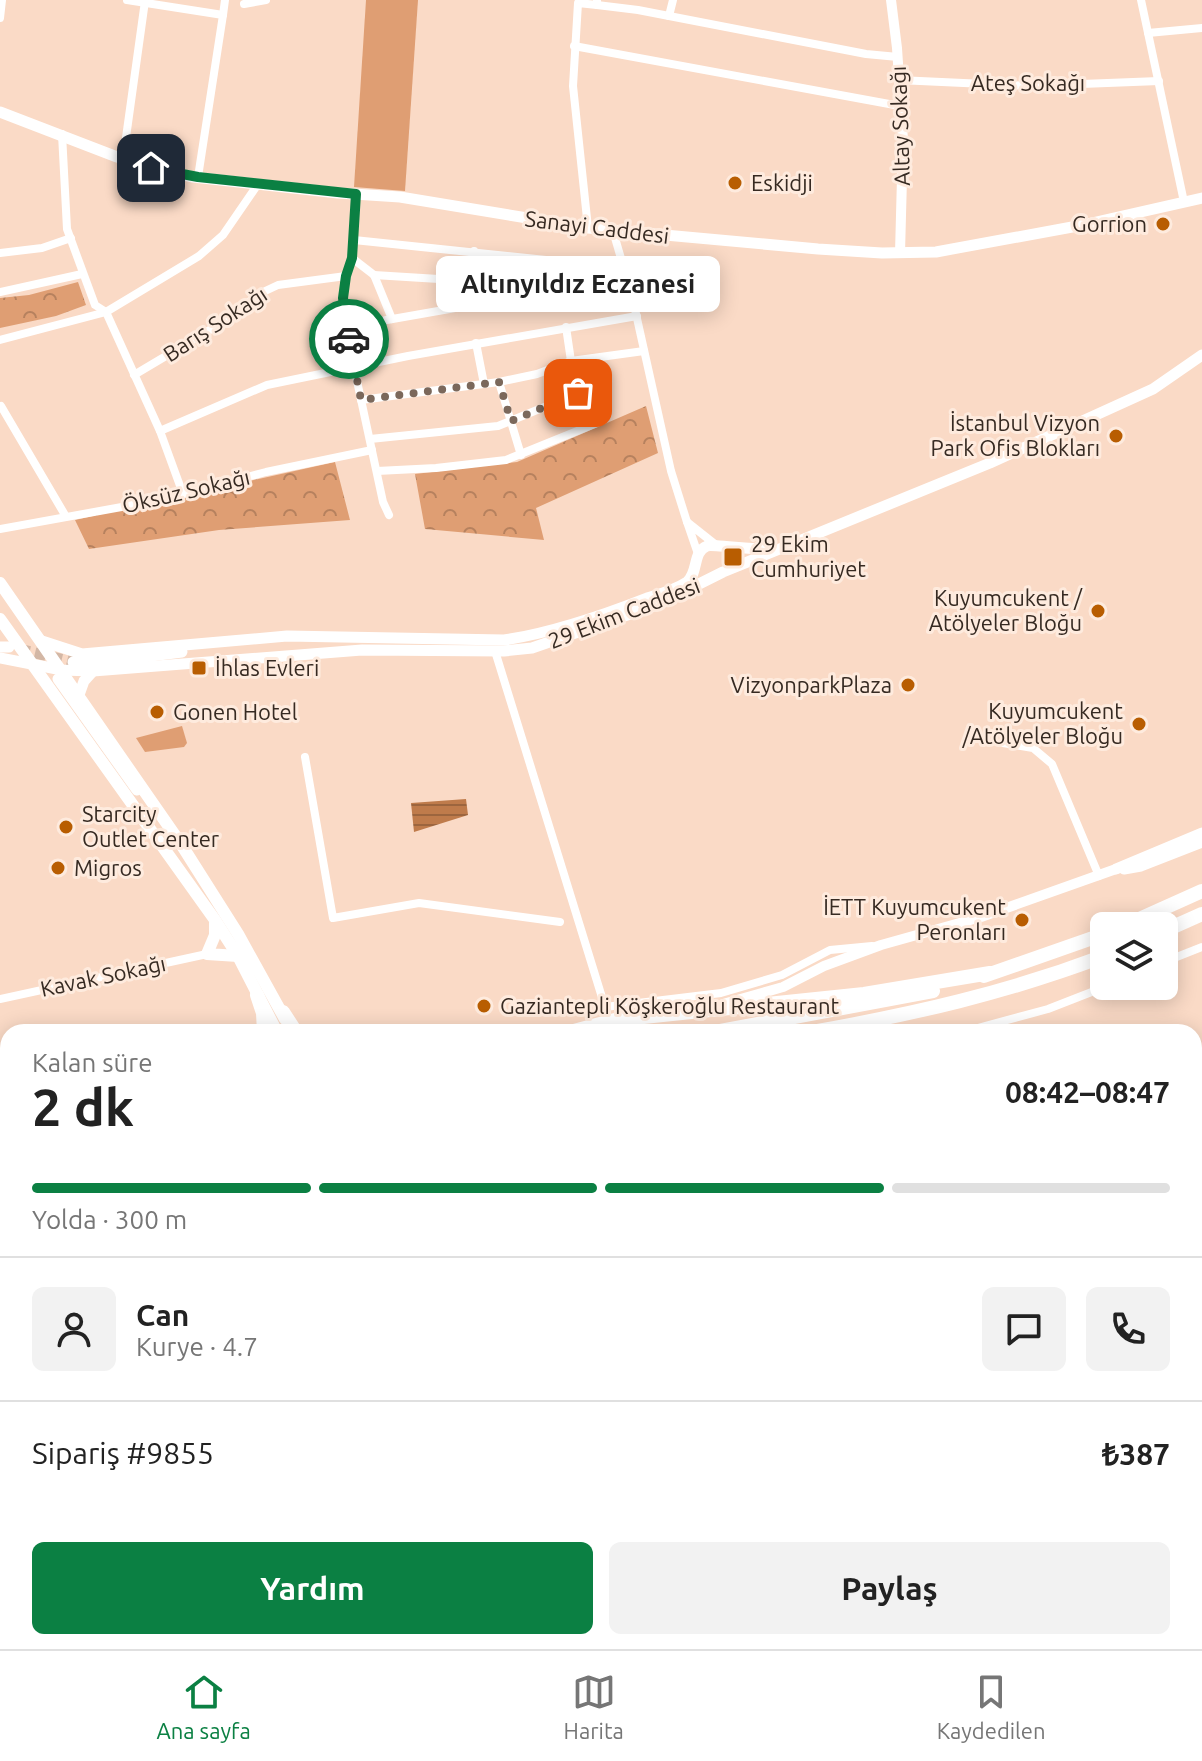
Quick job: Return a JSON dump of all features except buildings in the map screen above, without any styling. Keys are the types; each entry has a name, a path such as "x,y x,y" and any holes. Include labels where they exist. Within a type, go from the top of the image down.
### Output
{"highway":[{"path":"1155,912 1202,891"},
{"path":"1178,925 1202,914"},
{"path":"760,1024 963,984 1090,939"},
{"path":"876,1024 996,993 1090,961"},
{"path":"600,1024 855,995 990,973"},
{"path":"257,995 264,1024"},
{"path":"283,1012 291,1024"},
{"path":"857,1024 914,1014"}],"main road":[{"name":"Sanayi Caddesi","path":"0,112 123,159 198,177 400,197 613,231 818,249 936,252 990,244 1202,198"},
{"name":"29 Ekim Caddesi","path":"64,671 362,650 495,651 532,648 659,604 719,574 990,463 1153,389 1202,355"},
{"path":"718,546 728,559 719,574 704,573 698,557 705,546 718,546 754,550 781,548"},
{"name":"29 Ekim Caddesi","path":"42,641 82,654 309,635 504,640 530,637 621,608 682,584 693,575 698,557"},
{"path":"0,583 64,671 174,834 238,934 287,1024"},
{"path":"0,619 215,920 238,956 273,1024"},
{"path":"0,658 64,671 92,663 253,639"},
{"path":"64,671 130,781 174,834"},
{"path":"79,695 84,681 93,671"},
{"path":"1116,869 1202,833"},
{"path":"1116,869 1141,866 1202,842"},
{"path":"215,920 215,935 207,954 238,956"}],"street":[{"path":"0,18 2,0"},
{"path":"127,0 223,15"},
{"path":"198,177 225,0"},
{"path":"244,4 266,0"},
{"path":"669,16 673,0"},
{"name":"Altay Sokağı","path":"891,0 903,140 900,253"},
{"path":"1141,0 1184,202"},
{"path":"588,228 573,86 577,1 638,5 669,16 866,54 898,57"},
{"path":"123,159 145,2"},
{"path":"1148,33 1202,28"},
{"path":"574,46 900,106"},
{"name":"Ateş Sokağı","path":"898,80 1030,86 1159,81"},
{"path":"62,134 67,229 82,274 95,305 106,312 160,431 183,494"},
{"path":"0,340 106,312 199,256 223,235 258,184"},
{"path":"356,194 352,258 343,298 354,367 383,502 389,515"},
{"path":"613,231 637,316 671,471 698,557"},
{"path":"0,253 42,248 71,238"},
{"path":"354,240 623,268"},
{"path":"473,305 471,281 474,251"},
{"path":"352,258 374,275 392,319"},
{"path":"0,292 82,274"},
{"path":"374,275 471,281"},
{"name":"Barış Sokağı","path":"134,375 278,285 346,276"},
{"path":"347,327 626,278"},
{"path":"160,431 267,385 476,343 637,316"},
{"path":"566,327 571,361"},
{"path":"476,343 484,384"},
{"path":"361,400 499,382 537,374 571,361 644,351"},
{"path":"370,439 498,426 608,381"},
{"path":"499,382 521,455"},
{"path":"1,406 65,515"},
{"path":"377,471 506,460 597,423"},
{"name":"Öksüz Sokağı","path":"0,529 183,494 266,472 372,450"},
{"path":"687,522 718,546"},
{"path":"495,651 605,1007 721,993 782,975 830,950 881,945"},
{"path":"1003,743 1033,748 1052,764 1099,876"},
{"path":"305,757 333,918 419,903 560,922"},
{"path":"694,1011 783,987 824,966 881,945 981,917 1116,869"},
{"path":"1178,956 1202,947"},
{"name":"Kavak Sokağı","path":"0,999 207,954"},
{"path":"993,1024 1048,1009 1090,993"}],"green space":[{"path":"366,0 418,0 405,191 354,187"},
{"path":"78,282 86,305 56,316 0,328 0,298 29,295"},
{"path":"646,406 658,453 536,508 544,540 425,529 415,474 517,462"},
{"path":"335,462 350,520 219,530 89,549 75,520"},
{"path":"182,726 187,743 184,747 145,752 136,738"}],"shaded area":[{"path":"466,799 468,815 414,832 411,803"}],"tunnel":[{"path":"19,649 73,662"}],"way so far":[{"path":"349,339 361,400 499,382 511,421 578,393"}],"place":[{"name":"Eskidji","path":"735,183"},
{"name":"Gorrion","path":"1163,224"},
{"name":"Altınyıldız Eczanesi","path":"578,393"},
{"name":"İstanbul Vizyon Park Ofis Blokları","path":"1116,436"},
{"name":"29 Ekim Cumhuriyet","path":"733,557"},
{"name":"Kuyumcukent / Atölyeler Bloğu","path":"1098,611"},
{"name":"İhlas Evleri","path":"199,668"},
{"name":"VizyonparkPlaza","path":"908,685"},
{"name":"Gonen Hotel","path":"157,712"},
{"name":"Kuyumcukent /Atölyeler Bloğu","path":"1139,724"},
{"name":"Starcity Outlet Center","path":"66,827"},
{"name":"Migros","path":"58,868"},
{"name":"İETT Kuyumcukent Peronları","path":"1022,920"},
{"name":"Gaziantepli Köşkeroğlu Restaurant","path":"484,1006"}],"route":[{"path":"151,168 198,177 356,194 352,258 343,298 349,339"}]}
